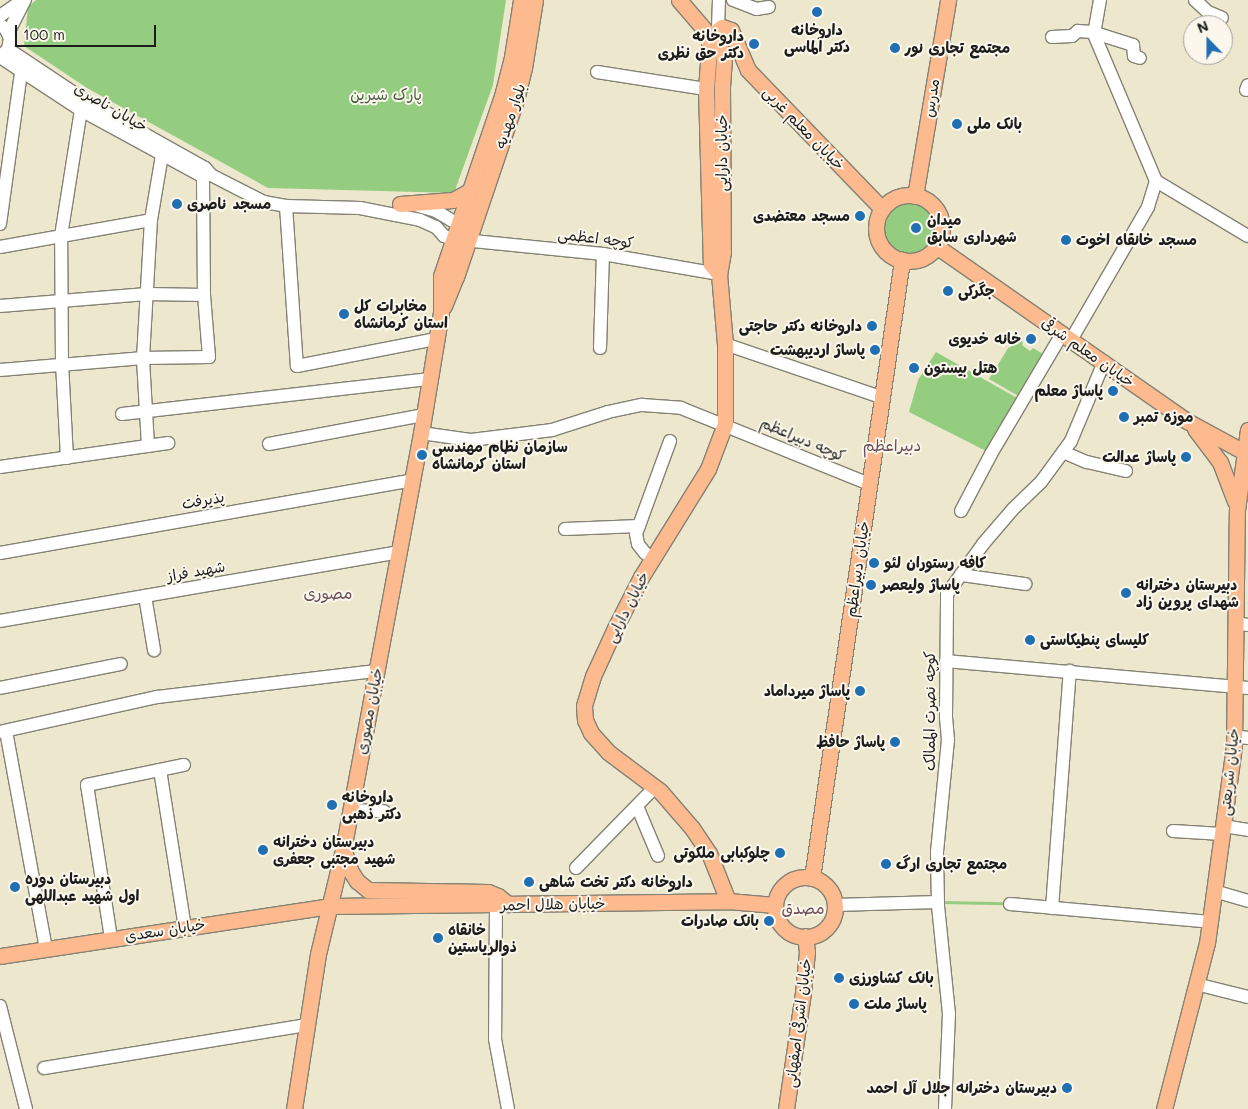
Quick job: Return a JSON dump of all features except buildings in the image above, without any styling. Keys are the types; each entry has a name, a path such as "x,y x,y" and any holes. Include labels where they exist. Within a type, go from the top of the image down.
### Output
{"main road":[{"name":"بلوار مهدیه","path":"463,233 509,98 512,57 521,0"},
{"name":"بلوار مهدیه","path":"463,233 469,191 524,68 535,0"},
{"path":"679,0 712,35"},
{"name":"مدرس","path":"915,196 948,0"},
{"name":"خیابان معلم غربی","path":"712,35 722,27 731,30 748,70 882,209"},
{"name":"خیابان دارایی","path":"712,35 722,50 724,58 723,252 719,274 725,344 725,424 708,469 653,558 615,628 592,676 584,706 585,720 591,733 608,752 655,787 675,806 705,847 728,901"},
{"name":"خیابان دارایی","path":"712,35 706,83 712,264 719,274"},
{"path":"706,83 709,74 715,72 723,78"},
{"path":"400,204 453,200 469,191"},
{"path":"915,196 925,199 934,206 939,216 940,237 936,246 921,258 902,260 887,252 877,237 876,227 882,209 896,197 915,196"},
{"name":"خیابان مصوری","path":"294,1109 318,954 343,850 421,433 441,312 456,277 463,233"},
{"name":"خیابان معلم شرقی","path":"936,246 1187,421 1244,452"},
{"name":"خیابان دبیراعظم","path":"812,878 902,260"},
{"path":"1187,421 1204,438 1220,462 1232,489 1238,510"},
{"name":"خیابان شریعتی","path":"1164,1109 1207,943 1222,830 1241,737 1238,510 1248,430"},
{"path":"343,850 350,870 357,881 368,890 488,892 498,896 502,904"},
{"path":"804,877 812,878 828,888 835,905 834,914 827,928 809,936 795,935 786,930 780,923 775,905 781,889 788,883 804,877"},
{"name":"خیابان هلال احمر","path":"330,906 728,901 775,905"},
{"name":"خیابان سعدی","path":"0,956 330,906"},
{"name":"خیابان اشرفی اصفهانی","path":"786,1109 809,936"},
{"name":"خیابان اشرفی اصفهانی","path":"792,1109 805,1020 809,936"}],"street":[{"path":"0,16 24,0"},
{"path":"3,54 10,44 4,29 24,0"},
{"path":"712,35 719,0"},
{"path":"733,0 756,9 770,7"},
{"path":"1100,0 1094,34 1156,181 1248,236"},
{"path":"1195,0 1208,12 1215,15"},
{"path":"1052,37 1072,36 1078,31 1092,32 1133,44 1134,56 1140,58"},
{"name":"خیابان ناصری","path":"3,54 21,72 81,110 162,156 206,173"},
{"name":"خیابان ناصری","path":"3,54 88,102 206,173 253,198 286,206 360,208 400,204 429,208 463,233"},
{"path":"0,224 21,72"},
{"path":"597,72 706,83"},
{"path":"67,458 60,300 61,236 81,110"},
{"path":"148,446 143,358 152,220 162,156"},
{"path":"0,370 143,358 209,357 204,295 206,173"},
{"path":"961,511 990,454 1148,208 1156,181"},
{"path":"286,206 297,366 436,339"},
{"name":"خیابان ناصری","path":"360,208 420,220 436,227 444,236 463,233"},
{"path":"0,247 152,220"},
{"name":"کوچه اعظمی","path":"463,233 719,274"},
{"path":"600,348 603,254"},
{"path":"0,306 147,294 204,295"},
{"path":"725,344 881,397"},
{"name":"کوچه نصرت الممالک","path":"945,1109 949,1014 938,902 937,852 948,740 947,594 983,544 1013,509 1041,482 1071,441 1104,362"},
{"path":"122,414 430,379"},
{"name":"کوچه دبیراعظم","path":"421,433 471,440 552,430 608,412 642,405 681,408 725,424 868,484"},
{"path":"269,444 424,415"},
{"path":"653,558 645,553 638,544 636,534 670,441"},
{"path":"0,467 168,443"},
{"path":"1063,452 1087,462 1126,471"},
{"name":"پذیرفت","path":"0,552 412,480"},
{"path":"565,529 639,526"},
{"name":"شهید فراز","path":"0,621 398,552"},
{"path":"961,575 1024,584"},
{"path":"145,596 154,650"},
{"path":"946,661 1241,686"},
{"path":"0,688 121,664"},
{"path":"46,948 3,731 157,697 376,671"},
{"path":"1052,908 1070,671"},
{"path":"111,938 87,785 184,765"},
{"path":"160,770 185,927"},
{"path":"576,868 655,787"},
{"path":"637,806 658,856"},
{"path":"350,810 384,812"},
{"path":"1173,831 1248,830"},
{"path":"1214,891 1248,901"},
{"path":"835,905 938,902"},
{"path":"502,904 495,1039 508,1109"},
{"path":"1010,904 1210,922"},
{"path":"1196,984 1248,997"},
{"path":"0,1006 5,1045 26,1109"},
{"path":"44,1068 308,1025"}],"green space":[{"name":"پارک شیرین","path":"36,0 506,0 493,85 454,193 268,188 87,88 24,46 28,7"},
{"path":"909,198 920,200 933,211 938,227 936,238 925,251 909,256 898,254 885,243 880,227 882,216 893,203"},
{"path":"1015,337 1023,342 1022,345 1030,351 1033,348 1045,355 1020,397 989,379"},
{"path":"936,352 1019,399 988,452 909,412 918,380"},
{"path":"941,901 1006,902 1006,905 941,904"}],"place":[{"name":"داروخانه دکتر الماسی","path":"817,12"},
{"name":"داروخانه دکتر حق نظری","path":"754,44"},
{"name":"مجتمع تجاری نور","path":"895,48"},
{"name":"بانک ملی","path":"957,124"},
{"name":"مسجد ناصری","path":"177,204"},
{"name":"مسجد معتضدی","path":"860,216"},
{"name":"میدان شهرداری سابق","path":"916,228"},
{"name":"مسجد خانقاه اخوت","path":"1066,240"},
{"name":"جگرکی","path":"948,291"},
{"name":"مخابرات کل استان کرمانشاه","path":"344,314"},
{"name":"داروخانه دکتر حاجتی","path":"872,326"},
{"name":"خانه خدیوی","path":"1031,339"},
{"name":"پاساژ اردیبهشت","path":"875,350"},
{"name":"هتل بیستون","path":"914,368"},
{"name":"پاساژ معلم","path":"1113,391"},
{"name":"موزه تمبر","path":"1124,417"},
{"name":"سازمان نظام مهندسی استان کرمانشاه","path":"422,455"},
{"name":"پاساژ عدالت","path":"1186,457"},
{"name":"کافه رستوران لئو","path":"874,563"},
{"name":"پاساژ ولیعصر","path":"871,585"},
{"name":"دبیرستان دخترانه شهدای پروین زاد","path":"1126,593"},
{"name":"کلیسای پنطیکاستی","path":"1030,640"},
{"name":"پاساژ میرداماد","path":"860,691"},
{"name":"پاساژ حافظ","path":"895,742"},
{"name":"داروخانه دکتر ذهبی","path":"332,805"},
{"name":"دبیرستان دخترانه شهید مجتبی جعفری","path":"263,850"},
{"name":"چلوکبابی ملکوتی","path":"780,853"},
{"name":"مجتمع تجاری ارگ","path":"886,864"},
{"name":"داروخانه دکتر تخت شاهی","path":"529,882"},
{"name":"دبیرستان دوره اول شهید عبداللهی","path":"15,887"},
{"name":"بانک صادرات","path":"769,921"},
{"name":"خانقاه ذوالریاستین","path":"438,938"},
{"name":"بانک کشاورزی","path":"839,978"},
{"name":"پاساژ ملت","path":"854,1004"},
{"name":"دبیرستان دخترانه جلال آل احمد","path":"1067,1088"}],"district":[{"name":"دبیراعظم","path":"892,445"},
{"name":"مصوری","path":"328,593"},
{"name":"مصدق","path":"803,908"}]}
